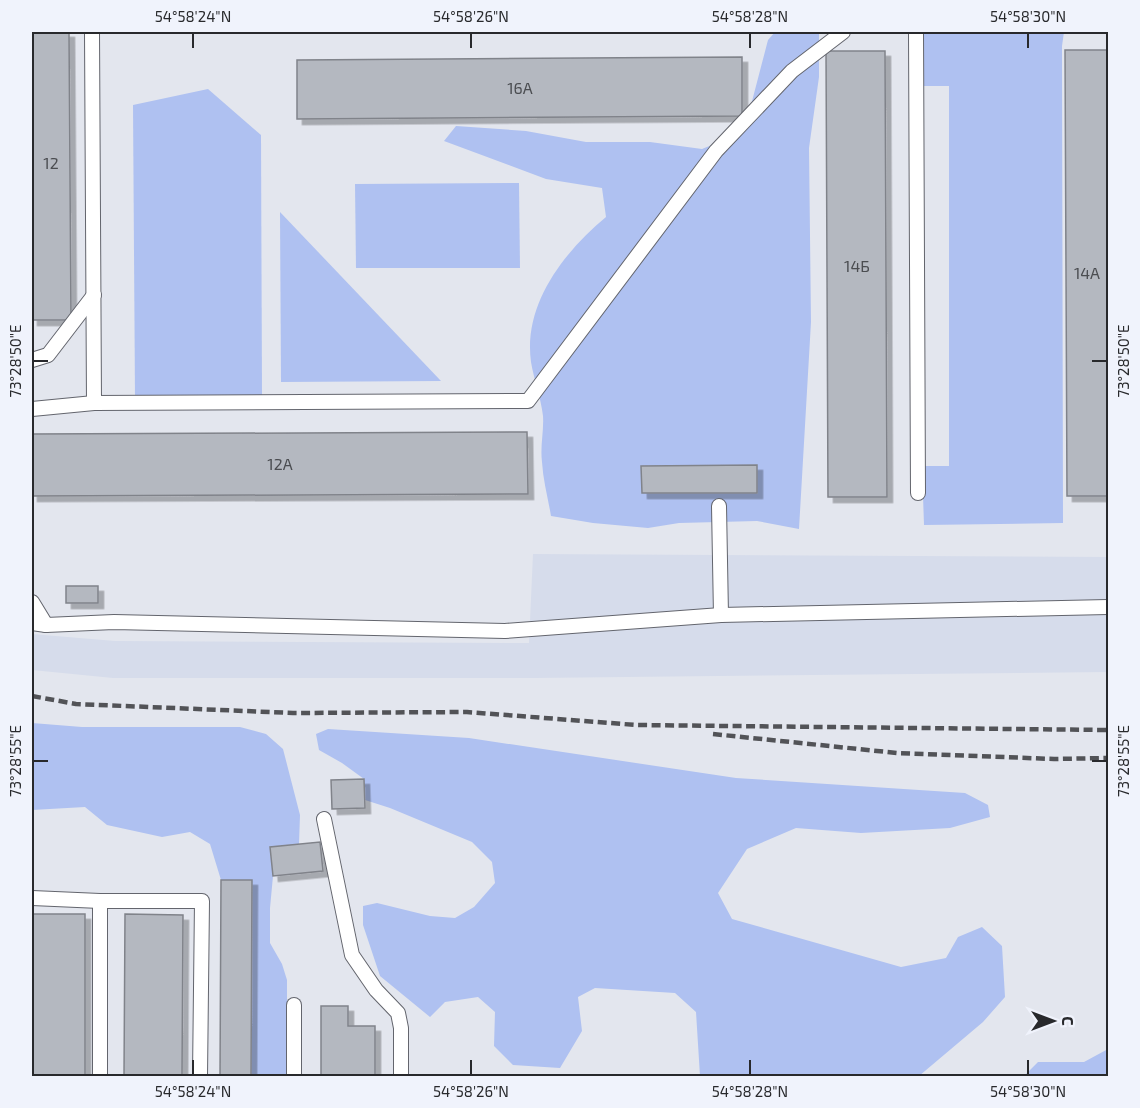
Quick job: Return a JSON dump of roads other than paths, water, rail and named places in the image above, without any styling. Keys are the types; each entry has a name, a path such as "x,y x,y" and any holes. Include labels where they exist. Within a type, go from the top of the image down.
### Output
{"lane":[{"path":"92,32 94,403"},
{"path":"32,410 94,403 528,401 716,152 792,71 843,32"},
{"path":"916,32 918,493"},
{"path":"32,360 48,355 94,295"},
{"path":"719,506 721,615"},
{"path":"32,602 46,626"},
{"path":"32,623 46,626 114,622 505,631 721,615 1108,607"},
{"path":"324,819 352,955 376,990 398,1013 401,1028 401,1077"},
{"path":"32,898 100,902 202,902 200,1077"},
{"path":"100,902 100,1077"},
{"path":"294,1005 294,1077"}],"railway":[{"path":"32,696 76,704 293,713 467,712 636,725 1108,730"},
{"path":"713,734 897,753 1054,759 1108,758"}]}
